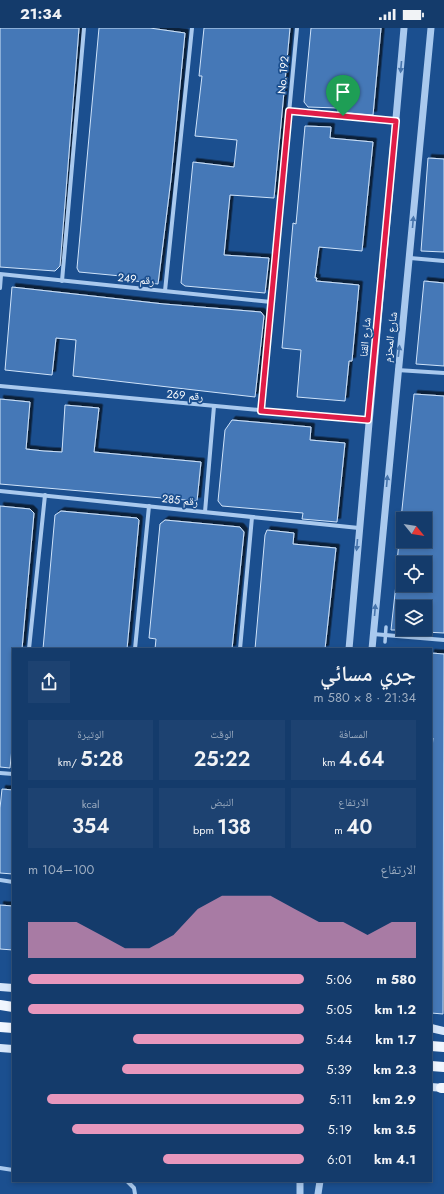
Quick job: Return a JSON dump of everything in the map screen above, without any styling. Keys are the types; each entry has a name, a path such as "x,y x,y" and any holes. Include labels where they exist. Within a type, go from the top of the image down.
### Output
{"main road":[{"path":"0,987 12,988"},
{"path":"0,1005 12,1007"},
{"path":"432,1024 444,1025"},
{"path":"0,1027 12,1028"},
{"path":"432,1028 444,1031"},
{"path":"432,1046 444,1047"},
{"path":"0,1048 12,1049"},
{"path":"432,1066 444,1067"}],"street":[{"path":"62,281 84,28"},
{"path":"165,291 192,28"},
{"name":"No. 192","path":"261,411 297,28"},
{"name":"شارع القنا","path":"349,648 368,420 404,28"},
{"name":"شارع المحزم","path":"372,648 397,370 410,258 431,28"},
{"path":"289,111 396,121"},
{"path":"410,258 444,261"},
{"path":"0,288 1,275"},
{"name":"رقم 249","path":"1,275 271,302"},
{"path":"397,370 444,373"},
{"name":"رقم 269","path":"0,386 368,420"},
{"path":"205,512 214,406"},
{"name":"رقم 285","path":"0,491 359,528"},
{"path":"29,648 46,495"},
{"path":"135,648 149,506"},
{"path":"240,648 252,517"},
{"path":"385,642 386,628"},
{"path":"373,634 444,640"},
{"path":"0,773 12,774"},
{"path":"0,880 12,882"},
{"path":"0,1168 12,1170"},
{"path":"128,1182 134,1188 135,1194"},
{"path":"300,1182 300,1194"},
{"path":"318,1194 320,1182"}],"building":[{"path":"0,28 79,28 60,266 55,271 0,267"},
{"path":"99,28 150,28 185,33 171,179 158,284 120,279 121,276 79,272 77,268"},
{"path":"204,28 290,28 274,198 230,195 224,255 269,258 265,293 185,286 181,283 193,162 234,167 237,140 195,136 202,76 199,76"},
{"path":"311,28 381,28 373,115 338,112 338,108 308,107 304,102"},
{"path":"305,126 331,127 330,138 373,142 362,251 319,247 315,278 317,278 316,281 359,285 352,361 349,361 345,401 297,397 301,350 282,348 293,223 296,224"},
{"path":"428,158 444,159 444,252 421,251"},
{"path":"424,281 444,283 444,366 416,364"},
{"path":"12,287 164,304 261,312 264,316 255,397 73,376 76,340 56,338 52,375 5,370"},
{"path":"414,394 444,396 444,633 432,632 432,600 396,600 396,630 391,630 396,584 396,592 432,592 432,556 398,556 398,548 432,548 432,512 402,512"},
{"path":"0,399 30,402 26,449 44,451 62,452 65,405 99,408 94,452 201,462 197,501 0,484"},
{"path":"232,420 311,427 310,440 345,443 337,522 302,519 303,513 222,506 218,501 225,430"},
{"path":"0,506 30,509 34,513 22,648 12,648 12,748 10,768 0,767"},
{"path":"61,511 137,518 139,520 127,648 43,648 55,515"},
{"path":"165,520 240,527 244,532 232,648 155,648 156,639 149,638 160,524"},
{"path":"267,530 294,533 293,544 336,548 325,648 255,648 265,535"},
{"path":"432,653 444,654 443,1014 432,1013"},
{"path":"2,789 12,790 12,874 0,873 0,808"},
{"path":"0,905 12,906 12,950 0,949"}],"route":[{"path":"289,111 343,116 396,121 368,420 261,411 289,111"}]}
